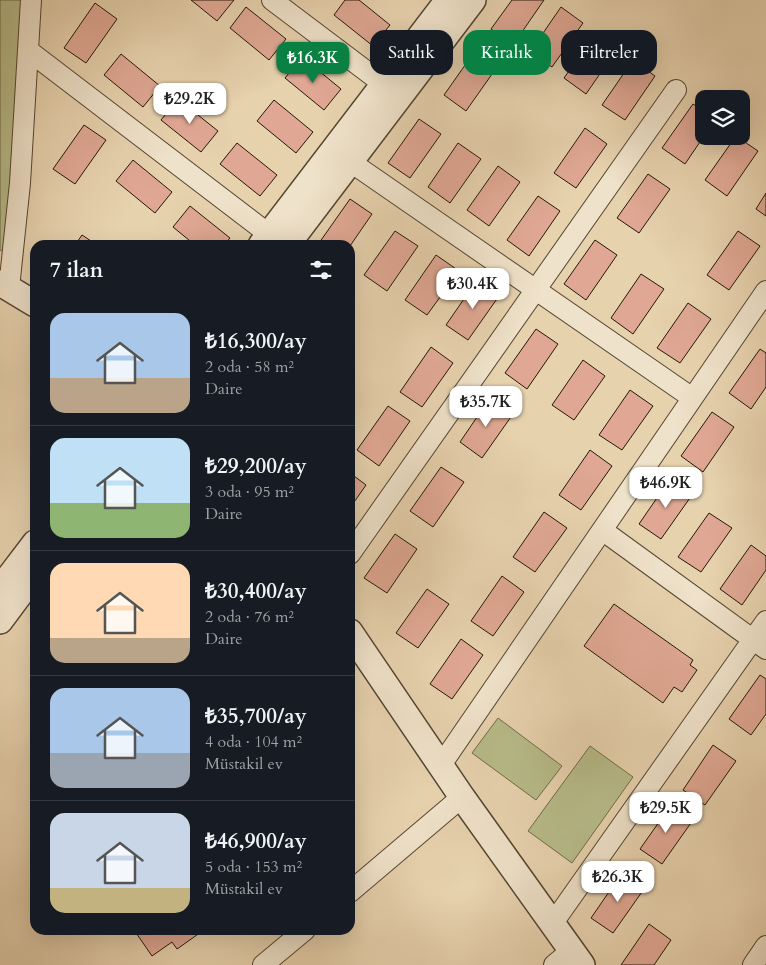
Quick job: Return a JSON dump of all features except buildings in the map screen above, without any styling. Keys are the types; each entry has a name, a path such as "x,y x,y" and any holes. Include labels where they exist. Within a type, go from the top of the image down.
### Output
{"street":[{"path":"30,301 4,286 20,183 31,0"},
{"path":"272,0 391,90"},
{"path":"277,240 391,90 448,0"},
{"path":"391,90 473,0"},
{"path":"29,51 272,240"},
{"path":"355,547 676,90"},
{"path":"342,156 691,397"},
{"path":"441,765 691,397 766,291"},
{"path":"602,530 759,644"},
{"path":"0,588 30,549"},
{"path":"0,621 30,581"},
{"path":"553,923 759,644 766,621"},
{"path":"355,639 462,797 553,923 569,960"},
{"path":"355,888 462,797"},
{"path":"263,965 299,935"},
{"path":"753,965 766,946"}],"green space":[{"path":"0,0 23,0 5,253 0,250"},
{"path":"498,718 562,766 536,800 472,753"},
{"path":"590,746 633,777 572,863 528,831"}]}
